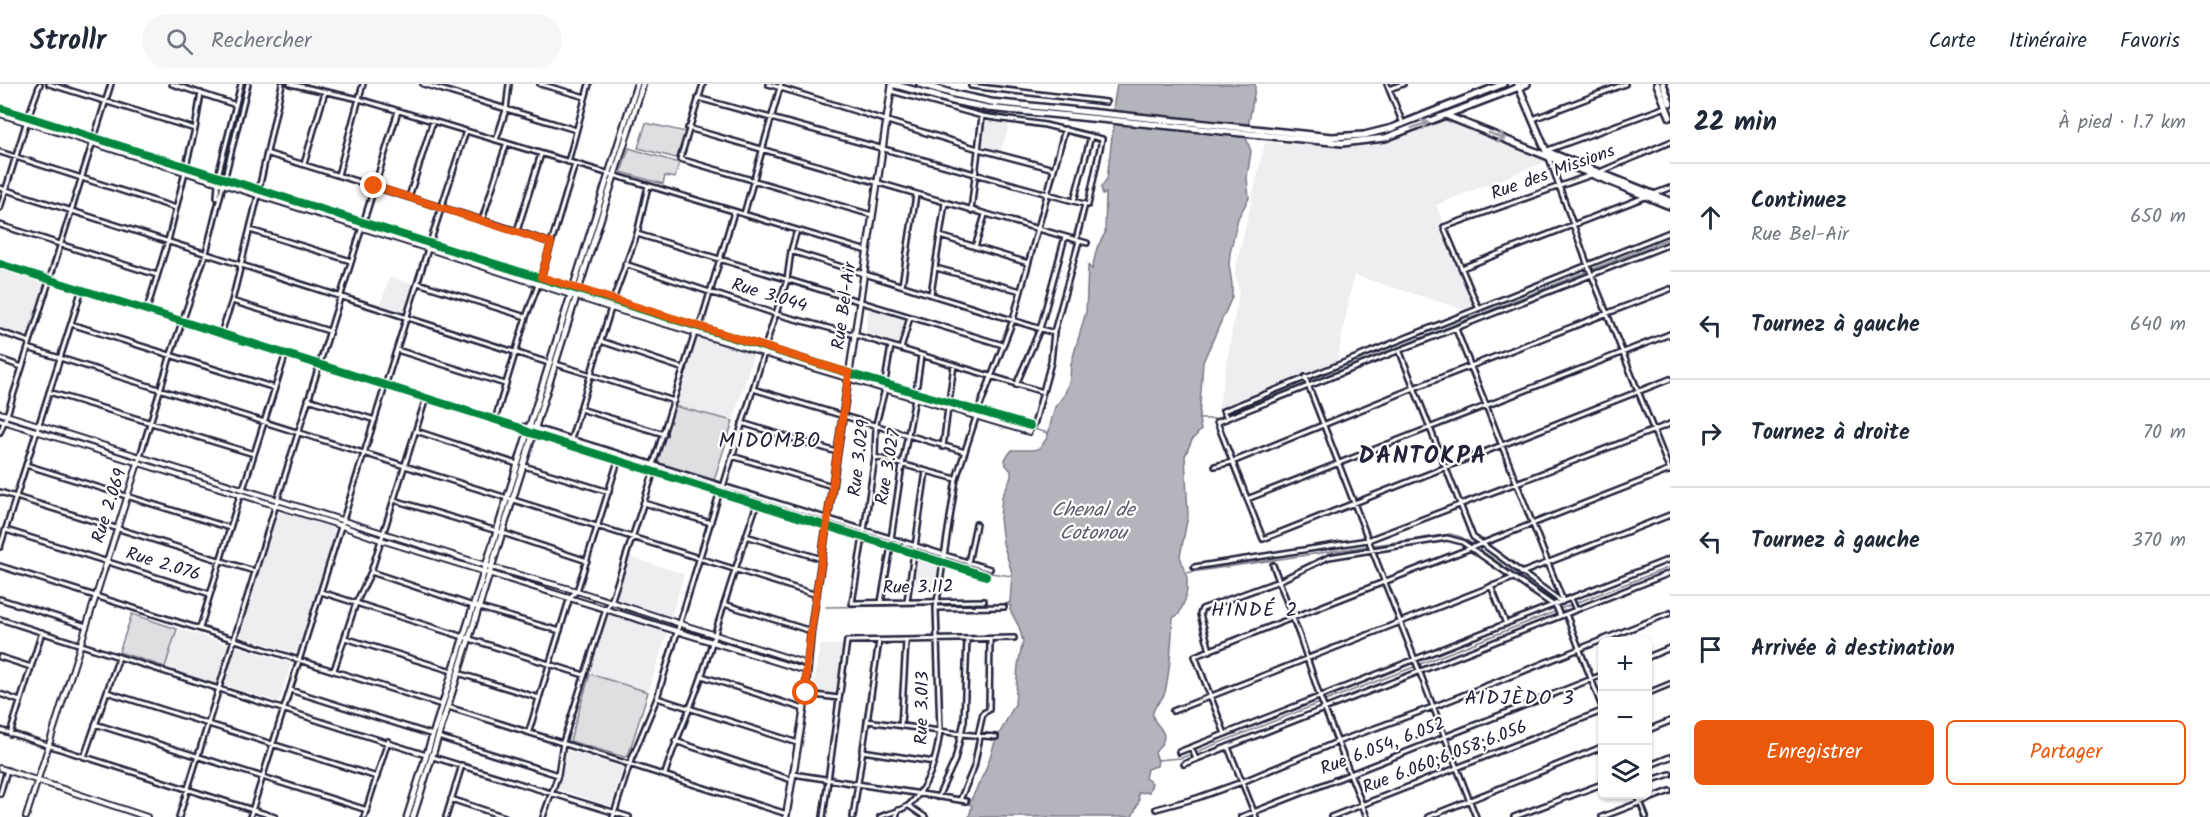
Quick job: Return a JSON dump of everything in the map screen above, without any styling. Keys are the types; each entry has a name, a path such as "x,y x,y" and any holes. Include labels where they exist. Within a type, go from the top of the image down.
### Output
{"main road":[{"path":"407,817 436,736 574,296 637,84"},
{"path":"611,175 643,84"},
{"path":"892,84 978,106 1342,143 1385,138 1527,84"},
{"name":"Rue Bel-Air","path":"786,816 804,709 811,631 892,84"},
{"path":"920,84 991,102 1103,117"},
{"path":"1280,135 1352,137 1378,132 1503,84"},
{"path":"1657,84 1669,105"},
{"path":"1663,84 1670,117"},
{"path":"1518,86 1547,154"},
{"path":"1445,115 1670,201"},
{"path":"1595,173 1670,206"},
{"path":"413,817 429,756"}],"street":[{"path":"0,208 40,84"},
{"path":"49,84 195,129"},
{"path":"0,432 111,84"},
{"path":"172,84 236,105"},
{"path":"217,202 218,176 241,84"},
{"path":"217,202 224,184 248,84"},
{"path":"260,189 282,84"},
{"path":"290,84 359,99 867,251"},
{"path":"338,175 363,84"},
{"path":"423,84 576,130"},
{"path":"496,140 506,110 509,84"},
{"path":"540,84 585,97"},
{"path":"568,162 589,84"},
{"path":"703,84 680,159 872,215"},
{"path":"768,84 781,86 978,149 1054,169"},
{"path":"971,84 971,86 1106,102"},
{"path":"1388,84 1403,124"},
{"path":"1389,89 1403,84"},
{"path":"1533,119 1625,84"},
{"path":"744,214 781,86"},
{"path":"698,98 1088,205 1102,139 1065,129 982,116 891,91"},
{"path":"304,164 325,92"},
{"path":"186,166 201,93"},
{"path":"1225,734 1195,656 1670,470 1591,274 1547,154 1669,105"},
{"path":"0,108 93,144 611,308 1029,432"},
{"path":"179,817 398,111"},
{"path":"0,114 94,137 849,373 1032,425 1051,362 1054,333 1085,204"},
{"path":"971,211 982,116"},
{"path":"409,197 433,122"},
{"path":"688,128 1087,243"},
{"name":"Rue 3.013","path":"909,806 918,794 934,762 940,731 936,608 956,478 978,411 1013,320 1065,129"},
{"path":"250,817 466,131"},
{"path":"1074,201 1092,136"},
{"name":"Rue des Missions","path":"1462,268 1444,227 1595,173 1670,142"},
{"path":"482,220 506,144"},
{"path":"0,152 177,208"},
{"path":"269,154 551,243"},
{"path":"517,231 541,154"},
{"path":"495,420 575,164"},
{"path":"147,309 168,241 185,172"},
{"path":"613,300 637,234 648,186"},
{"path":"0,188 674,402"},
{"path":"1479,308 1462,268 1670,188"},
{"path":"221,333 232,302 259,195"},
{"path":"902,285 916,195"},
{"name":"Rue 2.069","path":"26,817 171,354 206,254 217,202"},
{"path":"931,294 945,203"},
{"path":"543,817 553,793 563,742 584,675 633,537 654,471 653,465 695,333 700,326 734,212"},
{"path":"975,247 985,215"},
{"path":"0,225 157,275"},
{"path":"250,230 351,261"},
{"path":"765,347 787,280 797,230"},
{"path":"1227,418 1223,411 1670,232"},
{"path":"637,234 1003,345"},
{"path":"940,236 1028,263"},
{"path":"1016,385 1040,329 1065,237"},
{"path":"1670,244 1400,352 1216,422 1263,539 1670,379"},
{"path":"791,251 1054,333"},
{"path":"0,264 495,420 571,439 723,487 863,537 986,576"},
{"name":"Rue 3.044","path":"625,264 776,314 855,335 1043,392"},
{"path":"935,267 1021,291"},
{"path":"418,284 526,317"},
{"path":"0,548 82,289"},
{"path":"1215,466 1232,462 1470,365 1670,289"},
{"path":"232,302 329,331"},
{"path":"571,439 611,308"},
{"path":"901,349 910,317"},
{"path":"70,324 275,388"},
{"path":"1456,329 1562,602"},
{"path":"0,332 30,342"},
{"path":"1247,499 1670,334"},
{"path":"601,341 684,369"},
{"path":"885,382 891,346"},
{"path":"28,348 817,595"},
{"path":"397,350 505,384"},
{"path":"1400,352 1472,534 1480,545 1562,602"},
{"path":"200,628 286,353"},
{"path":"723,487 764,353"},
{"path":"916,391 921,356"},
{"path":"0,359 22,367"},
{"path":"949,402 954,366"},
{"path":"1305,377 1476,817"},
{"path":"753,388 965,452"},
{"name":"Rue 3.029","path":"864,531 875,457 876,424 885,389"},
{"path":"49,392 254,454"},
{"path":"334,670 356,603 371,572 426,398"},
{"name":"Rue 3.027","path":"891,540 915,398"},
{"path":"308,399 375,420"},
{"path":"943,447 948,408"},
{"path":"579,409 664,434"},
{"path":"0,413 277,500 381,540 806,671"},
{"path":"3,421 240,495 384,533 577,591 807,664"},
{"path":"742,423 837,452"},
{"path":"1194,567 1368,540 1670,423"},
{"path":"531,430 618,461 757,504 864,531 990,569"},
{"path":"416,431 609,492"},
{"path":"732,456 832,486"},
{"path":"875,457 956,478"},
{"path":"529,732 570,597 577,591 618,461"},
{"path":"26,465 230,528"},
{"path":"915,547 926,471"},
{"path":"614,815 630,763 657,698 720,491"},
{"path":"0,492 254,571"},
{"path":"394,501 587,561"},
{"path":"644,503 711,523"},
{"path":"665,774 675,741 690,710 702,676 723,603 757,504"},
{"path":"1521,573 1670,515"},
{"path":"968,563 976,524"},
{"name":"Rue 2.076","path":"5,530 210,594"},
{"path":"746,536 822,559"},
{"name":"Rue 3.112","path":"863,537 852,603 984,601"},
{"path":"1210,651 1200,614 1202,609 1279,581 1329,557 1447,538 1456,539 1471,548 1555,606 1560,615"},
{"path":"881,602 891,546"},
{"path":"907,601 914,553"},
{"path":"1179,752 1192,749 1225,734 1670,560"},
{"path":"1273,565 1324,709 1367,817"},
{"path":"0,566 665,774 786,816"},
{"path":"371,572 560,631"},
{"path":"1184,764 1195,757 1228,747 1670,573"},
{"path":"1173,711 1513,578"},
{"path":"1491,586 1506,624"},
{"path":"321,592 584,675"},
{"path":"0,599 86,626"},
{"path":"1572,600 1575,609"},
{"path":"723,603 811,631"},
{"name":"Rue 3.112","path":"936,608 1004,607"},
{"path":"1156,809 1242,782 1337,742 1433,707 1670,613"},
{"path":"1566,614 1598,697"},
{"path":"0,619 388,741 429,756 553,793 614,815 629,817"},
{"path":"10,734 42,632"},
{"path":"345,638 539,698"},
{"path":"823,817 847,641 1014,638"},
{"path":"938,797 954,764 964,721 967,639"},
{"path":"960,800 974,768 983,713 989,710 990,639"},
{"path":"901,726 906,640"},
{"path":"853,817 879,641"},
{"path":"1652,655 1670,648"},
{"path":"0,657 31,667"},
{"path":"84,757 119,657"},
{"path":"702,676 804,709"},
{"name":"Rue 6.054, 6.052","path":"1241,817 1598,677"},
{"path":"1652,691 1670,684"},
{"path":"290,690 558,775"},
{"path":"107,692 377,777"},
{"path":"806,693 839,698"},
{"path":"0,694 20,701"},
{"path":"657,698 798,743"},
{"name":"Rue 6.060;6.058;6.056","path":"1331,817 1598,711"},
{"path":"867,721 996,737"},
{"path":"1652,728 1670,721"},
{"path":"95,724 367,810"},
{"path":"0,730 275,817"},
{"path":"364,817 388,741"},
{"path":"675,741 792,780"},
{"path":"1228,747 1256,817"},
{"path":"1192,749 1195,757"},
{"path":"1428,817 1598,749"},
{"path":"862,751 934,762"},
{"path":"1652,764 1670,758"},
{"path":"446,817 462,765"},
{"path":"0,768 147,817"},
{"path":"0,794 7,770"},
{"path":"792,774 966,801"},
{"path":"1652,780 1670,774"},
{"path":"1514,817 1598,786"},
{"path":"1602,817 1670,791"},
{"path":"451,799 504,817"},
{"path":"1639,799 1646,817"},
{"path":"880,817 909,806 925,817"},
{"path":"896,817 898,810"}],"shaded area":[{"path":"985,119 1010,123 1001,151 982,147"},
{"path":"1445,121 1547,161 1436,205 1478,305 1465,310 1354,275 1337,361 1218,411 1239,292 1235,272 1265,142 1347,147 1374,145"},
{"path":"646,123 686,132 680,159 638,148"},
{"path":"629,148 679,163 675,178 665,176 663,184 621,172"},
{"path":"0,267 45,281 27,339 0,330"},
{"path":"389,277 414,284 405,312 381,305"},
{"path":"869,308 906,319 898,345 865,336"},
{"path":"696,334 754,352 733,421 674,406"},
{"path":"674,406 733,421 714,480 657,463"},
{"path":"282,511 333,528 335,532 299,650 295,653 242,637 240,633 278,513"},
{"path":"627,556 684,574 671,617 615,600 613,597"},
{"path":"915,558 939,564 935,588 912,582"},
{"path":"132,614 177,629 165,667 119,652"},
{"path":"608,614 666,631 667,634 648,692 590,674"},
{"path":"177,628 230,645 217,684 165,667"},
{"path":"820,645 844,645 838,695 813,692"},
{"path":"235,646 291,663 279,702 223,685"},
{"path":"590,674 648,692 628,756 624,757 570,741"},
{"path":"566,750 623,767 611,806 554,788"}],"water":[{"name":"Chenal de Cotonou","path":"1117,84 1255,84 1246,138 1251,151 1247,178 1249,198 1238,218 1230,253 1232,297 1203,362 1199,419 1201,430 1192,440 1185,456 1188,516 1180,556 1187,578 1187,590 1179,614 1173,618 1170,665 1165,692 1153,712 1154,720 1162,730 1164,737 1155,753 1158,760 1157,766 1147,769 1145,778 1152,783 1149,792 1138,793 1139,801 1132,817 969,817 972,806 969,804 986,769 995,742 1015,704 1018,665 1023,641 1010,610 1011,606 1006,604 1010,602 1012,573 1003,543 1000,518 1002,497 1011,477 1011,471 1005,459 1012,450 1040,448 1047,438 1055,407 1065,394 1070,379 1071,364 1086,312 1088,265 1092,269 1097,248 1105,233 1106,193 1103,195 1101,187 1107,179"}],"pier":[{"path":"1109,113 1250,127 1249,139 1109,125"}],"waterway":[{"path":"1309,383 1670,238"},
{"path":"590,296 688,327"},
{"path":"699,330 844,375"},
{"path":"858,379 975,413"},
{"path":"1198,419 1215,419 1304,385"},
{"path":"980,414 1048,433"},
{"path":"540,432 645,465"},
{"path":"655,468 822,520"},
{"path":"837,526 941,559"},
{"path":"1375,545 1450,534 1461,537 1474,545"},
{"path":"1185,573 1368,546"},
{"path":"1478,548 1553,601"},
{"path":"945,560 990,573 1012,576"},
{"path":"1560,609 1670,567"},
{"path":"826,607 1006,604"},
{"path":"620,609 676,628"},
{"path":"1420,664 1554,612"},
{"path":"681,630 709,637"},
{"path":"567,739 600,633"},
{"path":"715,640 781,660"},
{"path":"785,661 800,665"},
{"path":"1325,701 1414,667"},
{"path":"1157,760 1181,758 1320,703"}],"cycle path":[{"path":"0,108 578,290 1030,426"},
{"path":"0,264 986,576"}],"district":[{"name":"MIDOMBO","path":"770,441"},
{"name":"DANTOKPA","path":"1423,456"},
{"name":"HINDÉ 2","path":"1255,611"},
{"name":"AIDJÈDO 3","path":"1520,699"}],"route":[{"path":"374,186 551,243 541,277 849,373 811,631 806,693"}]}
